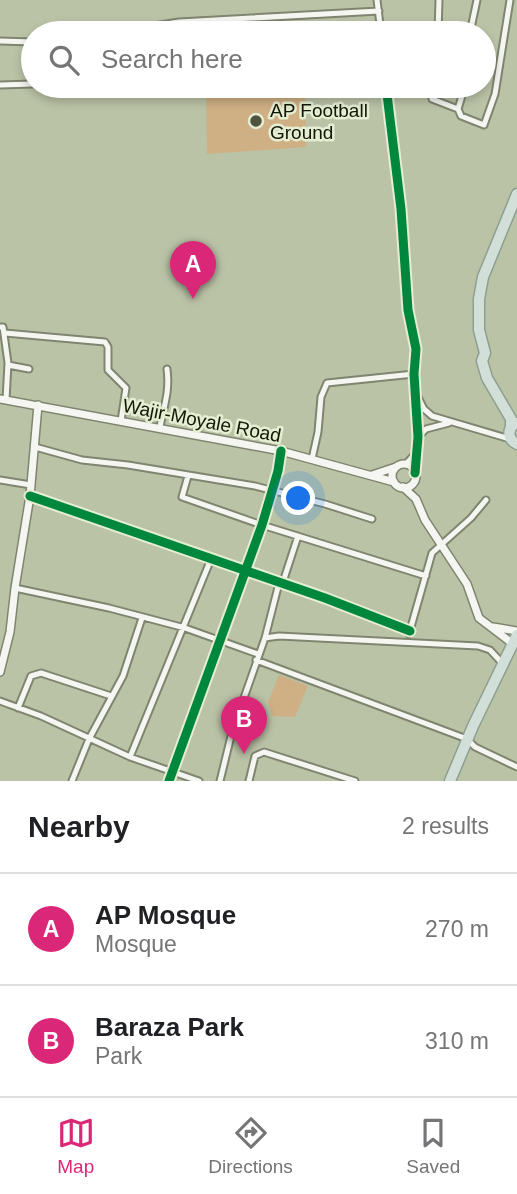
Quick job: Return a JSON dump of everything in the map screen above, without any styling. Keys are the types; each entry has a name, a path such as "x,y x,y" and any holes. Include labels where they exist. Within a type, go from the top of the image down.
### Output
{"highway":[{"path":"513,432 511,419 487,378 482,361 485,353 479,330 479,299 483,277 517,194"},
{"path":"505,406 517,415"},
{"path":"450,781 516,636"}],"main road":[{"name":"Wajir-Moyale Road","path":"3,399 281,451 394,482"},
{"path":"0,671 10,632 30,496 38,405"},
{"path":"372,475 406,464 414,469 416,499"},
{"path":"396,467 392,473 394,482 416,499 440,544 467,584 479,618 492,627 516,636"},
{"path":"403,487 411,484 415,477"},
{"path":"492,627 516,636"}],"street":[{"path":"377,0 380,21"},
{"path":"438,21 439,0"},
{"path":"473,21 477,0"},
{"path":"496,83 510,0"},
{"path":"197,21 379,11"},
{"path":"0,41 21,42"},
{"path":"0,85 21,84"},
{"path":"387,98 401,209 408,310 416,349 414,374 418,437 415,477"},
{"path":"432,98 458,109"},
{"path":"461,98 458,109 461,116 484,125 494,98"},
{"path":"0,327 3,327 5,333 8,366 3,399"},
{"path":"5,333 105,342 108,347 108,370 126,388 121,421"},
{"path":"8,366 29,369"},
{"path":"160,427 170,392 167,369"},
{"path":"312,459 321,397 327,383 414,374"},
{"path":"416,394 424,409 432,416 449,423 487,431 513,432"},
{"path":"418,437 426,429 449,423"},
{"path":"35,447 82,460 209,477 326,504 372,519"},
{"path":"169,781 262,525 281,451"},
{"path":"406,464 416,453"},
{"path":"188,476 182,497 426,576"},
{"path":"0,480 31,485"},
{"path":"30,496 325,598 410,631"},
{"path":"408,641 432,553 471,518 486,500"},
{"path":"220,781 232,733 298,536"},
{"path":"130,757 211,559"},
{"path":"15,588 185,628 467,739 475,747 517,767"},
{"path":"72,781 89,739 122,676 142,618"},
{"path":"265,638 279,636 478,646 490,650 503,664"},
{"path":"18,708 31,676 41,673 111,696"},
{"path":"0,701 130,757 199,781"},
{"path":"249,781 255,756 264,752 355,781"}],"shaded area":[{"name":"AP Football Ground","path":"206,98 305,98 306,147 207,154"},
{"path":"279,675 308,686 295,717 272,716 268,702"}],"cycle path":[{"path":"387,98 401,209 408,310 416,349 414,374 418,437 415,473"},
{"path":"169,781 262,525 281,451"},
{"path":"30,496 325,598 410,631"}],"place":[{"name":"AP Football Ground","path":"256,121"},
{"name":"AP Mosque","path":"193,299"},
{"name":"Baraza Park","path":"244,754"}]}
